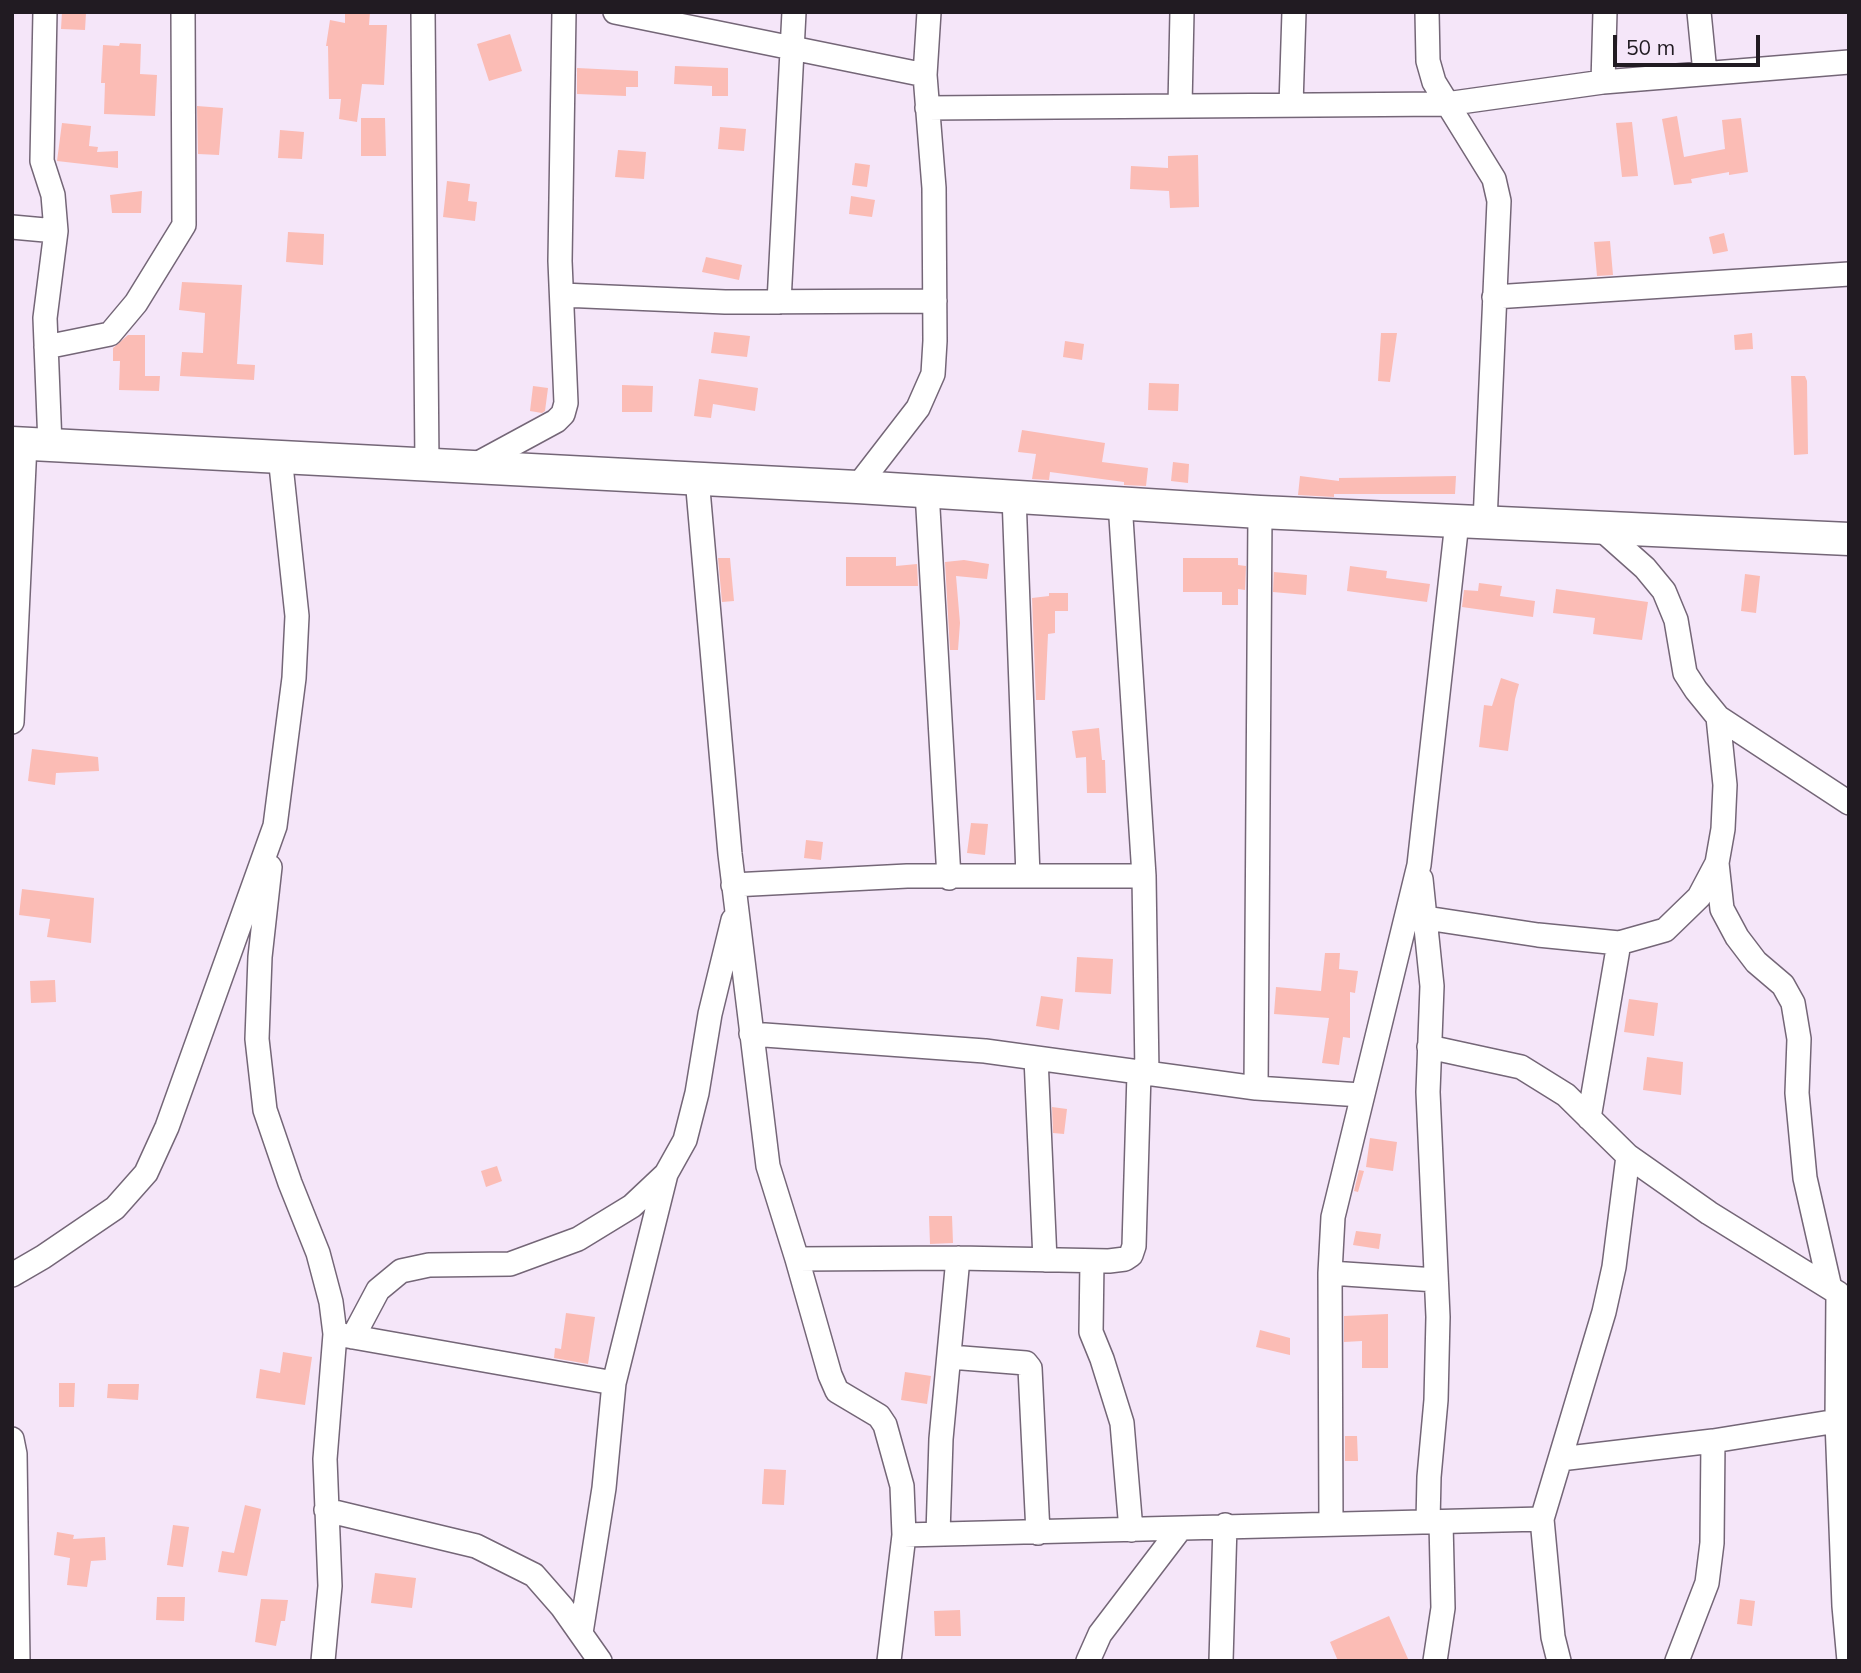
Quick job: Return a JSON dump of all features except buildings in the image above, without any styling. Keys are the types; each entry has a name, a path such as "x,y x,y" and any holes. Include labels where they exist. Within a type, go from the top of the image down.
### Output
{"street":[{"path":"12,722 29,444 46,347 46,318 56,231 53,195 42,161 45,12"},
{"path":"46,347 110,334 136,303 184,225 183,12"},
{"path":"423,12 427,465"},
{"path":"470,468 556,421 563,414 566,403 559,261 564,12"},
{"path":"615,12 925,75"},
{"path":"779,302 794,12"},
{"path":"858,486 918,408 933,374 934,188 925,75 929,12"},
{"path":"1180,106 1182,12"},
{"path":"1292,105 1294,12"},
{"path":"1331,1524 1333,1217 1419,865 1471,522 1494,298 1499,201 1494,179 1434,82 1428,61 1427,12"},
{"path":"1603,82 1605,12"},
{"path":"1699,12 1705,74"},
{"path":"927,108 1446,104 1603,82 1849,62"},
{"path":"12,227 56,231"},
{"path":"1494,298 1849,274"},
{"path":"562,295 725,302 935,301"},
{"path":"29,444 858,486 1260,512 1849,539"},
{"path":"280,456 297,616 294,678 260,957 257,1039 265,1110 318,1253 331,1302 344,1335"},
{"path":"697,478 735,896 768,1166 830,1375 837,1391 879,1416 886,1426 902,1486 904,1535 889,1661"},
{"path":"927,491 948,878"},
{"path":"1014,496 1028,876"},
{"path":"797,1259 1093,1261 1125,1259 1131,1255 1134,1247 1143,1073 1144,876 1120,502"},
{"path":"1256,1088 1260,512"},
{"path":"1601,528 1645,568 1664,591 1676,620 1685,673 1718,717 1849,803"},
{"path":"1718,717 1725,785 1723,829 1717,863 1722,909 1737,937 1756,962 1783,985 1793,1003 1799,1039 1797,1093 1805,1178 1839,1295 1837,1421 1844,1606 1849,1661"},
{"path":"12,1275 115,1208 146,1173 167,1127 275,826"},
{"path":"1426,918 1538,935 1619,943 1665,930 1699,897 1717,863"},
{"path":"1419,865 1432,986 1427,1092 1438,1317 1429,1477 1443,1608 1435,1661"},
{"path":"735,896 907,876 1144,876"},
{"path":"581,1633 604,1488 614,1383 666,1174 685,1140 697,1093 710,1014 735,896"},
{"path":"1589,1118 1619,943"},
{"path":"751,1034 985,1051 1256,1088 1361,1095"},
{"path":"1429,1047 1521,1067 1566,1095 1628,1156 1709,1213 1839,1295"},
{"path":"1036,1058 1045,1260"},
{"path":"1559,1661 1553,1637 1542,1519 1604,1312 1614,1267 1628,1156"},
{"path":"323,1661 330,1586 325,1459 344,1335 378,1290 401,1271 429,1265 510,1264 578,1239 632,1206 666,1174"},
{"path":"938,1534 941,1439 958,1258"},
{"path":"1093,1261 1091,1332 1100,1351 1122,1423 1132,1530"},
{"path":"1331,1273 1436,1280"},
{"path":"344,1335 614,1383"},
{"path":"950,1357 1026,1363 1030,1368 1038,1533"},
{"path":"1560,1459 1713,1441 1837,1421"},
{"path":"12,1439 15,1454 15,1605 18,1661"},
{"path":"1677,1661 1707,1583 1712,1544 1713,1441"},
{"path":"326,1510 476,1546 534,1575 562,1606 600,1661"},
{"path":"904,1535 1542,1519"},
{"path":"1220,1661 1225,1525"},
{"path":"1088,1661 1100,1634 1180,1529"}]}
